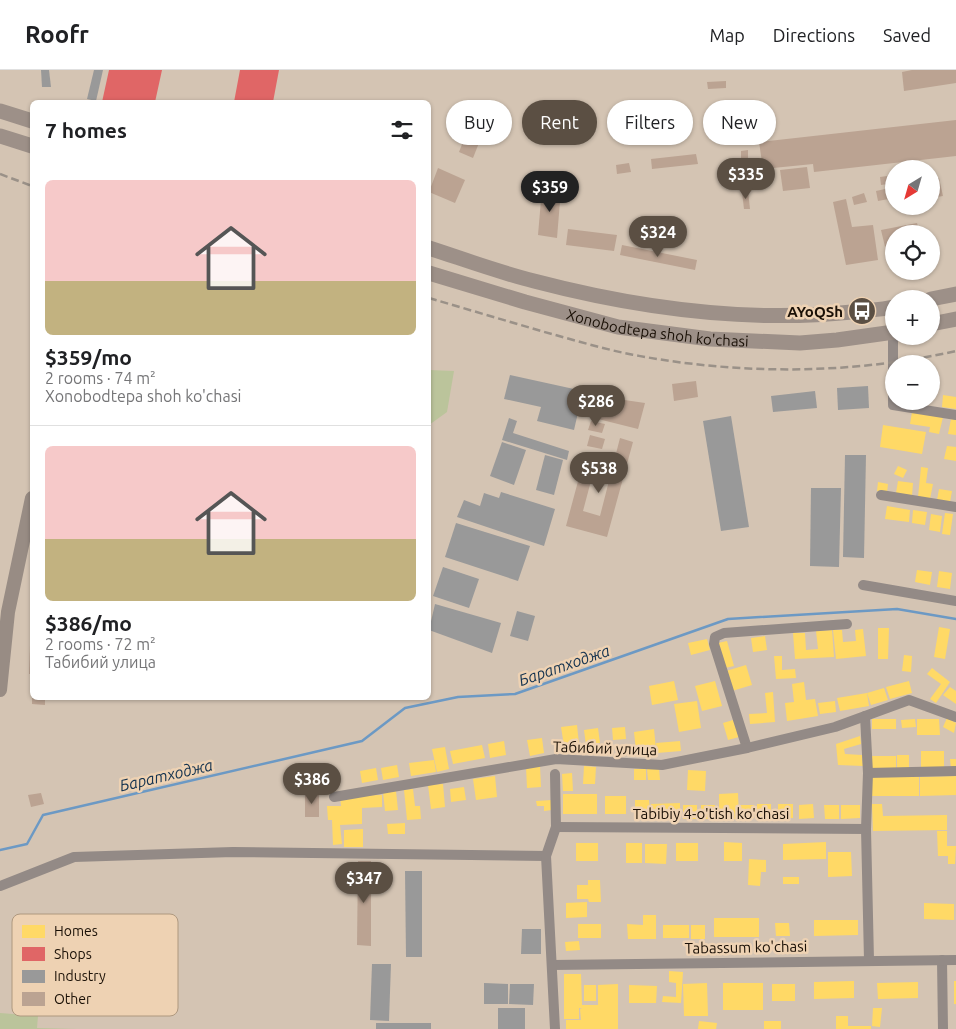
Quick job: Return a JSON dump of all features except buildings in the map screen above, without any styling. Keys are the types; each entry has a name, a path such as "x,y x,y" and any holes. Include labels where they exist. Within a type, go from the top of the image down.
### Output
{"highway":[{"path":"0,111 30,120"},
{"path":"0,136 30,145"},
{"name":"Xonobodtepa shoh ko'chasi","path":"431,249 532,280 591,295 670,308 760,316 811,315 885,308"},
{"name":"Xonobodtepa shoh ko'chasi","path":"431,274 525,302 618,326 710,339 751,342 819,342 885,333"},
{"path":"940,297 956,294"},
{"path":"586,318 591,295"},
{"path":"940,322 956,318"}],"main road":[{"path":"0,690 8,612 30,508"}],"street":[{"path":"894,345 893,405 956,415"},
{"path":"881,495 956,506"},
{"path":"863,585 956,601"},
{"path":"747,748 714,644 715,637 724,633 846,624"},
{"name":"Табибий улица","path":"334,796 556,759 662,765 747,748 835,727 909,700 956,717"},
{"path":"865,716 868,773 866,829 869,960"},
{"path":"868,773 956,771"},
{"path":"555,774 556,828 546,856 555,1029"},
{"name":"Tabibiy 4-o'tish ko'chasi","path":"556,828 866,829"},
{"path":"0,886 74,857 233,852 546,856"},
{"path":"942,960 943,1029"},
{"name":"Tabassum ko'chasi","path":"552,965 956,960"}],"green space":[{"path":"431,370 454,371 447,412 431,424"},
{"path":"0,1013 12,1014 12,1016 38,1016 37,1028 77,1029 0,1029"}],"waterway":[{"name":"Баратходжа","path":"0,850 27,844 43,815 362,741 405,708 458,697 515,694 728,619 897,609 956,619"}],"railway":[{"path":"0,174 30,185"},
{"path":"431,299 607,349 670,361 711,366 752,369 834,368 875,365 956,351"}],"place":[{"name":"AYoQSh","path":"862,311"}]}
